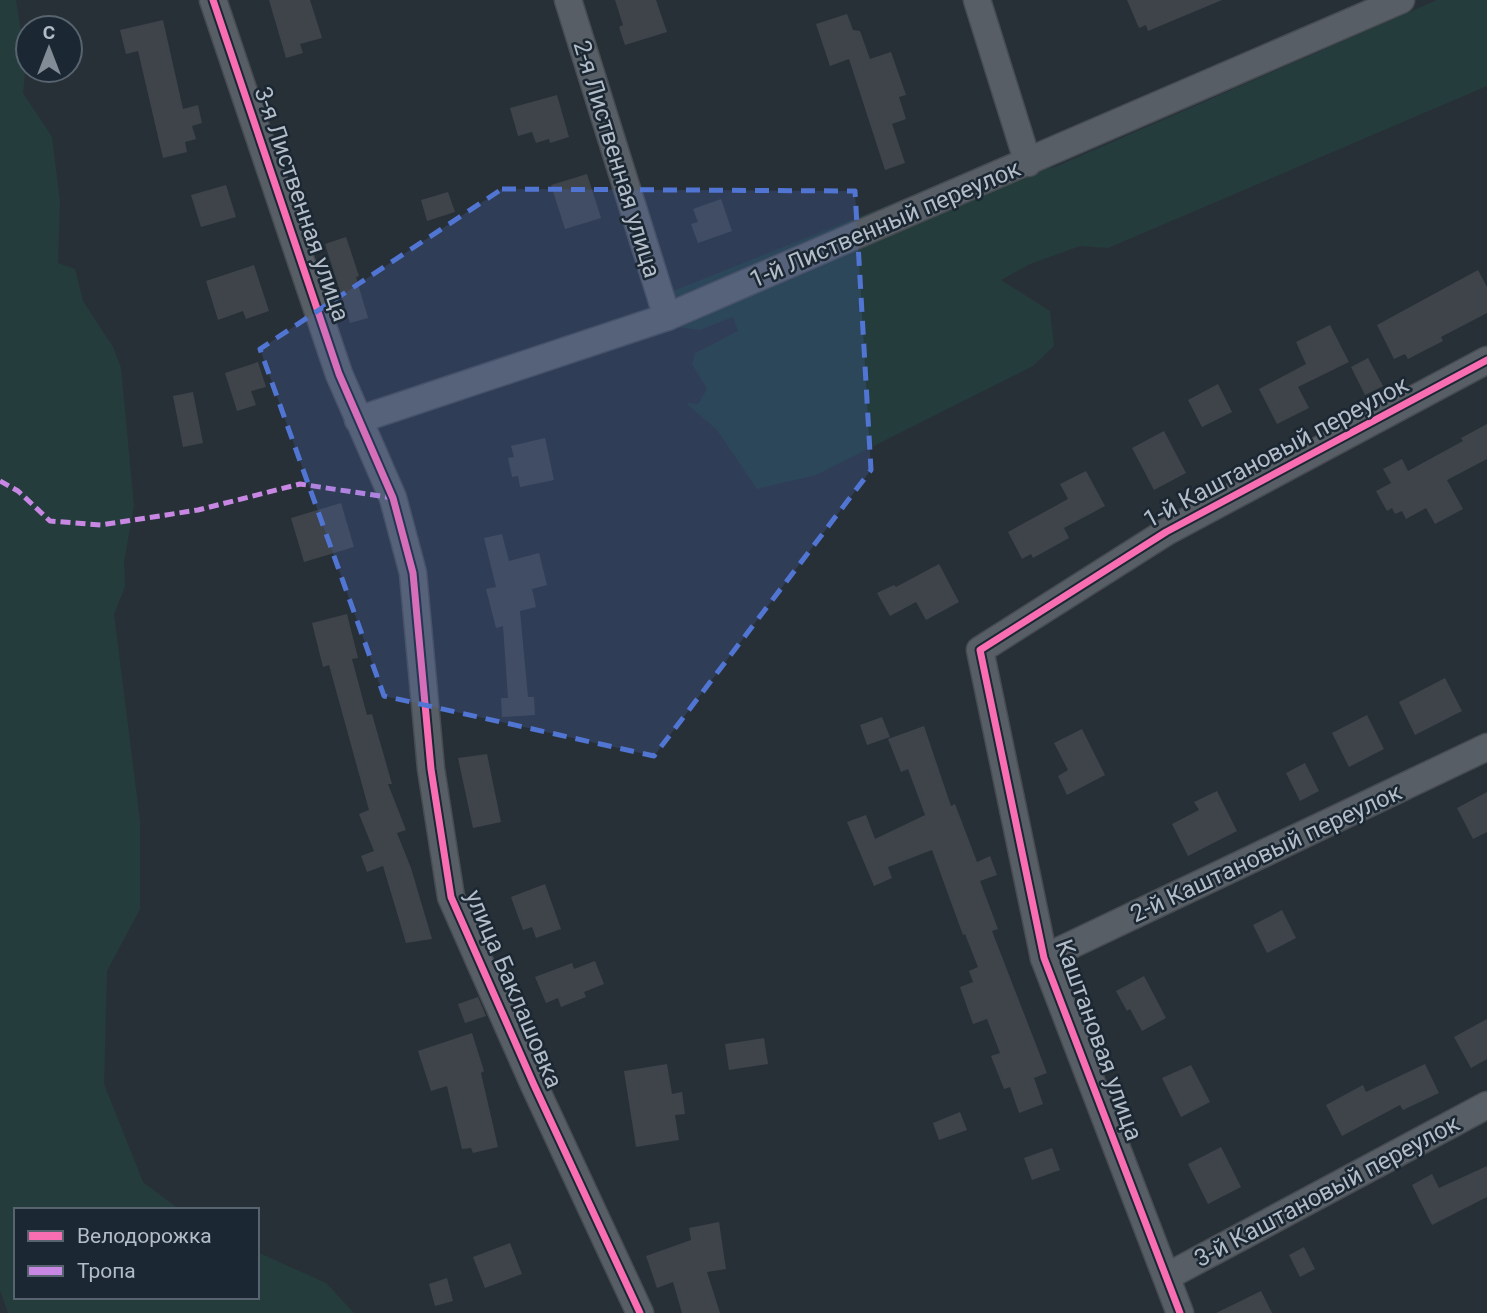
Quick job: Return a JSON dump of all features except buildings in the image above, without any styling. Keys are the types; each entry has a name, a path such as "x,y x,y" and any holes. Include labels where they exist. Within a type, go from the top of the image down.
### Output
{"street":[{"name":"3-я Лиственная улица","path":"213,0 339,374 384,475 402,537"},
{"name":"2-я Лиственная улица","path":"568,0 667,317"},
{"path":"977,0 1028,163"},
{"name":"1-й Лиственный переулок","path":"358,420 667,317 1401,0"},
{"name":"1-й Каштановый переулок","path":"980,650 1166,532 1487,360"},
{"name":"улица Баклашовка","path":"402,537 413,573 431,769 451,897 540,1098 640,1313"},
{"name":"Каштановая улица","path":"980,650 1044,958 1180,1313"},
{"name":"2-й Каштановый переулок","path":"1044,958 1487,747"},
{"name":"3-й Каштановый переулок","path":"1168,1276 1487,1105"}],"highlighted area":[{"path":"502,189 855,191 871,470 654,756 384,696 260,349"}],"green space":[{"path":"0,0 16,0 18,14 14,14 14,84 24,84 23,93 52,137 60,202 58,263 75,269 83,301 113,347 121,368 134,506 124,562 125,587 114,614 140,821 140,909 107,971 104,1084 143,1182 177,1208 14,1208 14,1299 259,1299 259,1253 326,1283 354,1313 8,1313 0,1290"},
{"path":"1437,0 1487,0 1487,86 1108,248 1080,246 1030,264 1001,280 1050,311 1054,346 1033,366 816,475 757,489 717,430 686,403 698,404 707,389 692,364 695,353 738,331 733,317 700,330 675,327 668,293 984,167 1022,174 1055,167"}],"marked path":[{"path":"0,481 18,491 50,521 101,525 198,510 300,484 393,498"}],"cycle path":[{"path":"213,0 339,374 393,498 413,573 431,769 451,897 534,1085 640,1313"},
{"path":"1180,1313 1044,958 980,650 1166,532 1487,360"}]}
